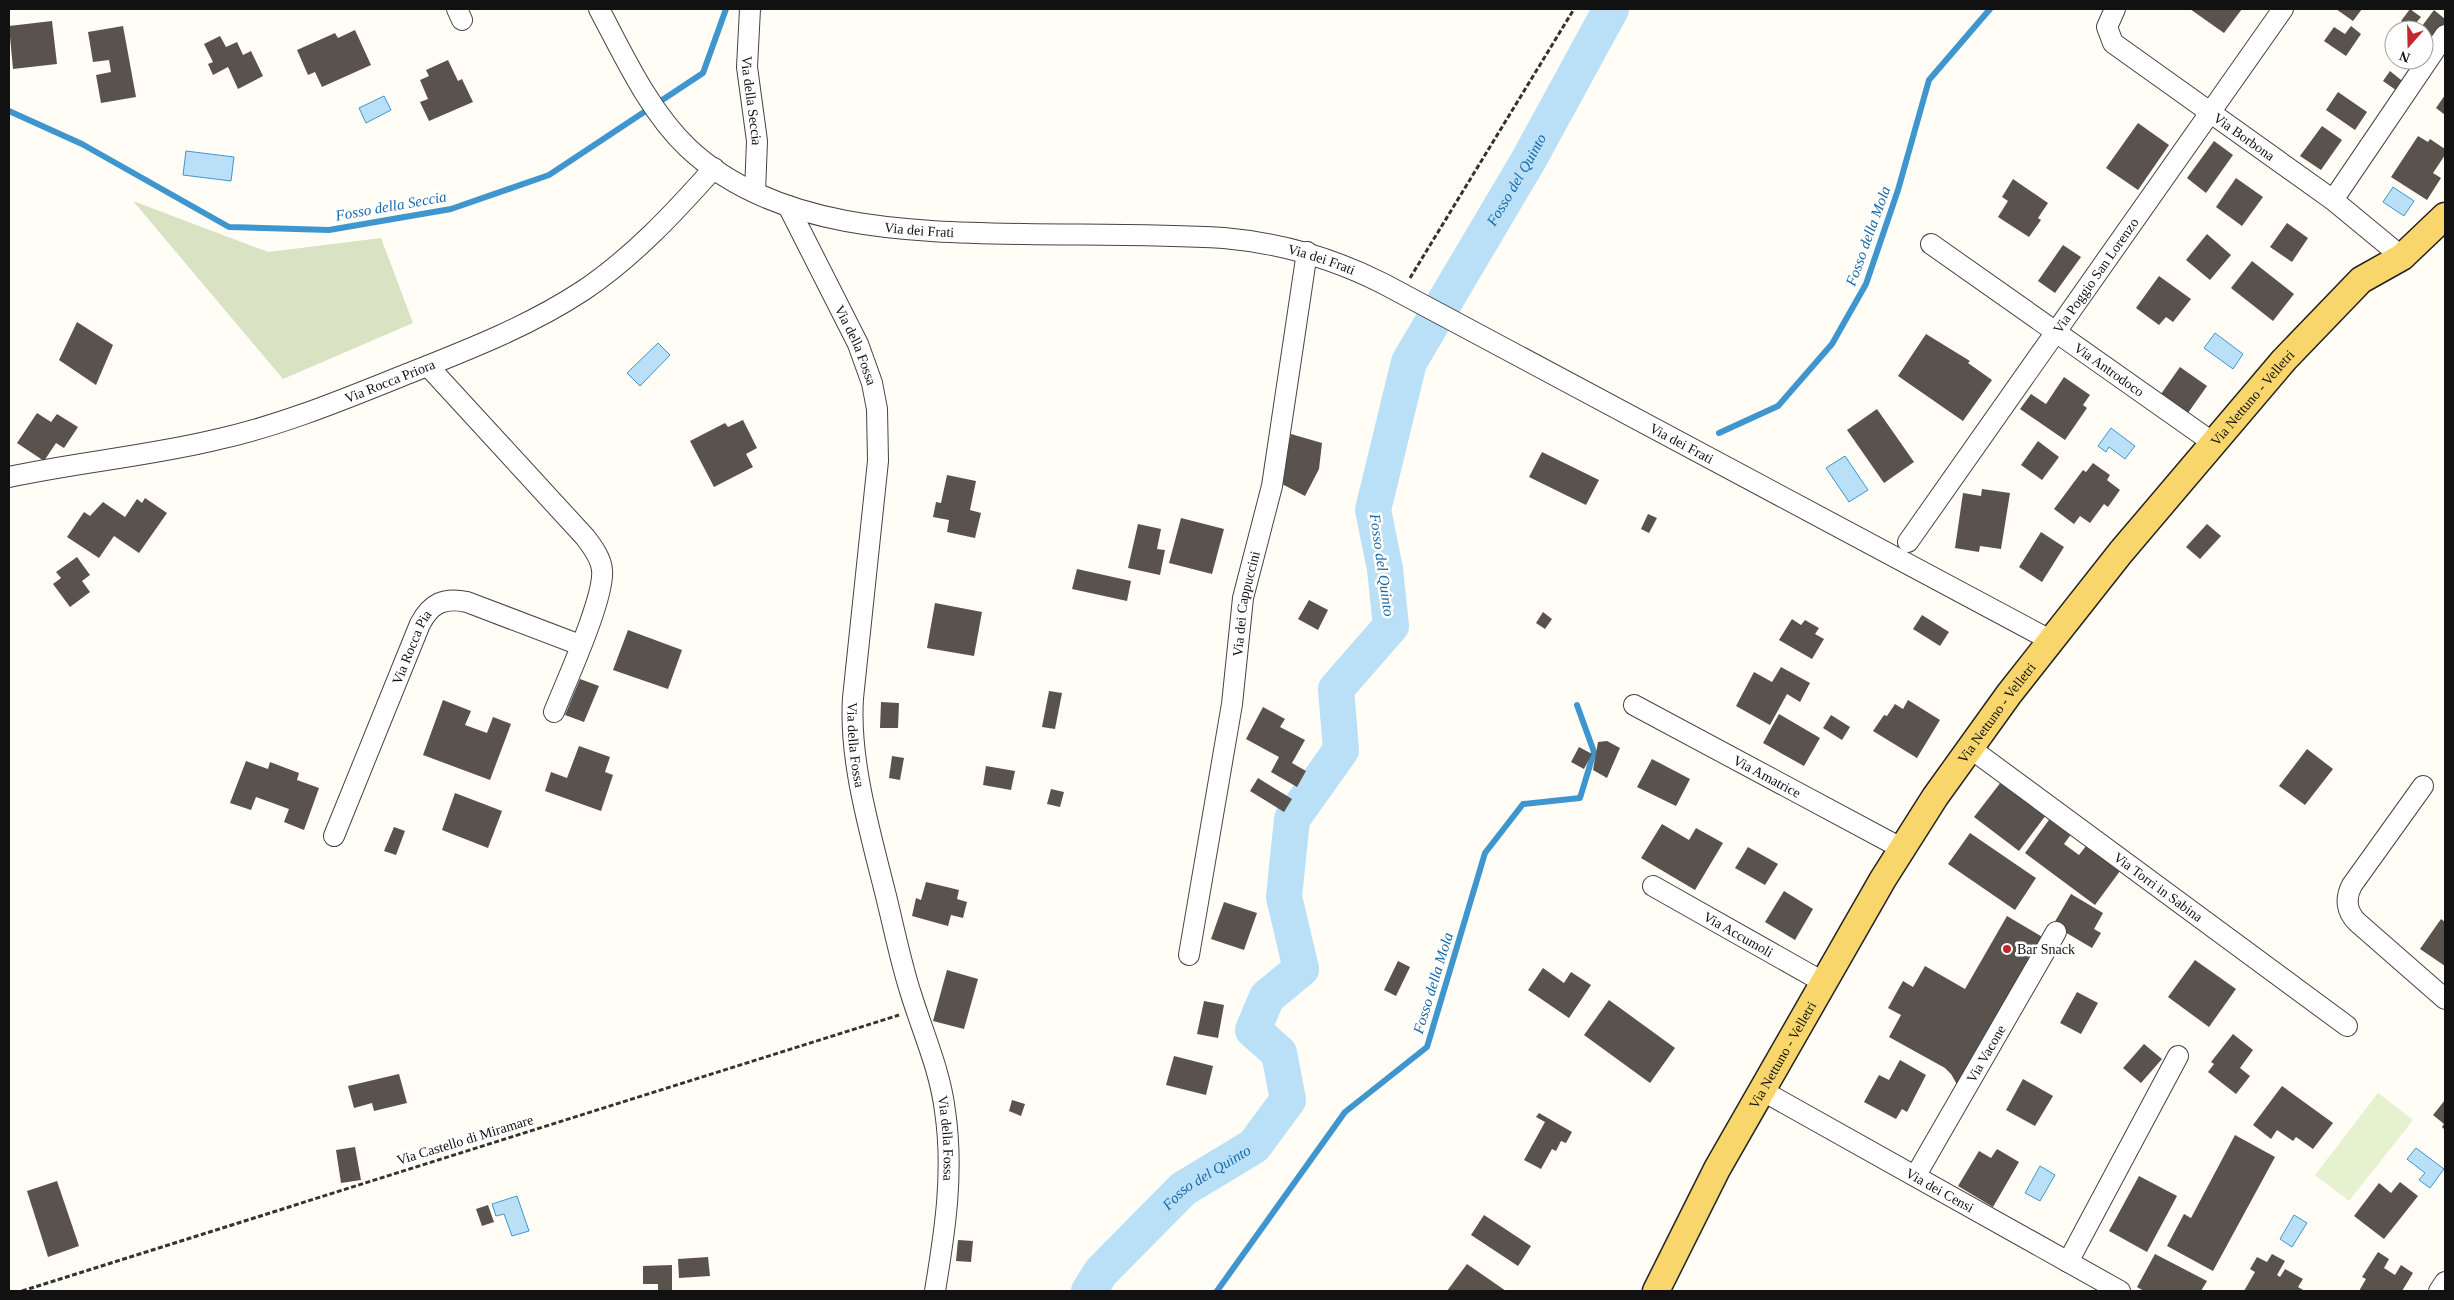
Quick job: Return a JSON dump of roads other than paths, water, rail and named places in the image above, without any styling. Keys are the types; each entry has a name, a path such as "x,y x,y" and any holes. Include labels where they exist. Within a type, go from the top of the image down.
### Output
{"main road":[{"name":"Via Nettuno - Velletri","path":"1656,1291 1716,1169 1823,982 1901,848 1970,748 2050,640 2212,442 2284,360 2361,280 2402,257 2445,216"}],"street":[{"name":"Via dei Frati","path":"598,9 640,83 661,116 682,142 714,168 755,192 788,206 829,218 893,228 988,234 1216,238 1262,243 1307,252 1350,268 1410,298 2050,640"},
{"name":"Via Borbona","path":"2115,9 2107,27 2113,43 2333,200 2402,257"},
{"name":"Via Poggio San Lorenzo","path":"1908,542 2283,9"},
{"name":"Via della Seccia","path":"749,15 748,76 757,151 755,192"},
{"path":"2333,200 2445,35"},
{"name":"Via Rocca Priora","path":"9,477 169,450 256,430 288,420 428,366 520,327 584,289 636,248 673,213 714,168"},
{"name":"Via della Fossa","path":"788,206 858,344 876,399 879,431 878,461 853,698 853,726 868,825 916,1010 941,1087 948,1136 948,1207 935,1291"},
{"name":"Via Antrodoco","path":"1931,244 2212,442"},
{"name":"Via dei Cappuccini","path":"1189,955 1232,704 1242,603 1272,486 1307,252"},
{"path":"428,366 585,537 595,552 602,572 601,586 554,712"},
{"name":"Via Rocca Pia","path":"334,836 420,624 431,607 440,601 467,602 580,645"},
{"name":"Via Amatrice","path":"1634,705 1901,848"},
{"name":"Via Torri in Sabina","path":"1970,748 2347,1026"},
{"path":"2423,786 2352,885 2348,895 2347,906 2357,922 2445,999"},
{"name":"Via Accumoli","path":"1653,886 1823,982"},
{"name":"Via Vacone","path":"1916,1175 2056,932"},
{"path":"2068,1262 2178,1056"},
{"name":"Via dei Censi","path":"1761,1090 1916,1175 2120,1291"},
{"path":"2439,1291 2445,1282"}],"water":[{"path":"384,96 391,110 366,123 359,108"},
{"path":"186,151 234,157 231,181 183,175"},
{"path":"2393,187 2414,201 2404,216 2383,202"},
{"path":"2215,333 2243,354 2233,369 2204,348"},
{"path":"658,343 670,355 640,386 627,373"},
{"path":"2111,428 2135,446 2125,459 2109,447 2106,452 2098,446"},
{"path":"1845,456 1868,490 1849,502 1826,468"},
{"path":"2416,1148 2444,1169 2430,1188 2419,1180 2425,1173 2407,1159"},
{"path":"2040,1166 2055,1175 2040,1201 2025,1193"},
{"path":"517,1196 529,1231 512,1236 504,1214 496,1216 492,1204"},
{"path":"2294,1215 2307,1223 2292,1247 2280,1239"}],"waterway":[{"name":"Fosso della Seccia","path":"9,111 82,144 229,227 329,230 451,209 549,175 703,73 726,9"},
{"name":"Fosso del Quinto","path":"1089,1291 1101,1272 1183,1189 1254,1146 1288,1100 1279,1053 1253,1030 1267,997 1301,969 1284,897 1292,819 1341,750 1336,689 1391,626 1385,569 1373,510 1409,362 1528,161 1611,9"},
{"name":"Fosso della Mola","path":"1719,433 1778,406 1832,344 1866,284 1898,190 1929,80 1990,9"},
{"name":"Fosso della Mola","path":"1217,1291 1345,1112 1427,1047 1485,853 1523,804 1580,798 1594,752 1577,705"}],"place":[{"name":"Bar Snack","path":"2007,949"}]}
